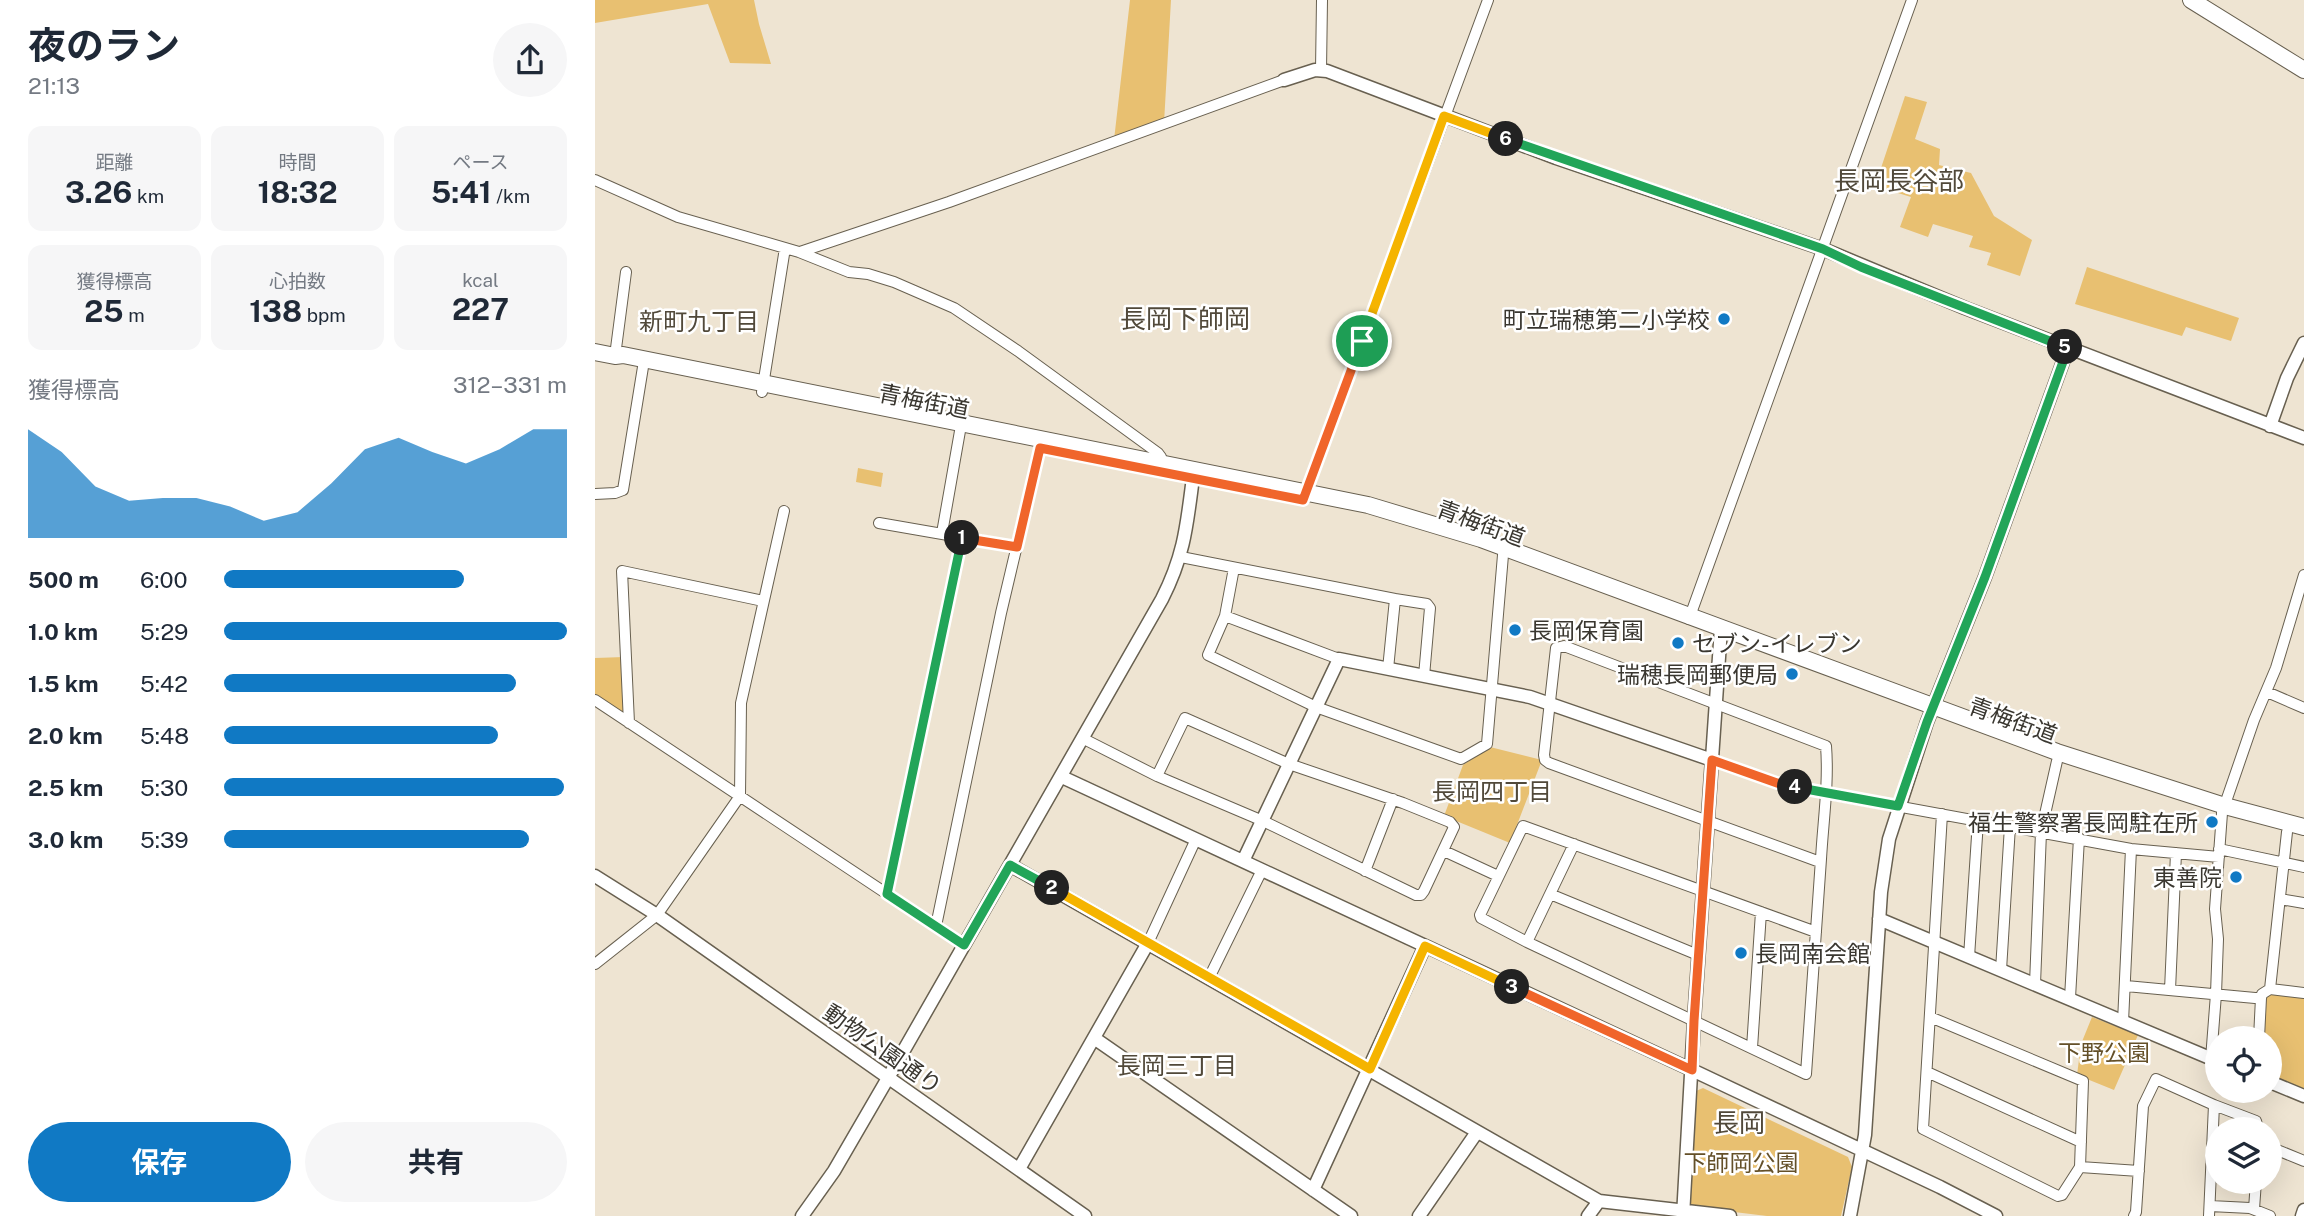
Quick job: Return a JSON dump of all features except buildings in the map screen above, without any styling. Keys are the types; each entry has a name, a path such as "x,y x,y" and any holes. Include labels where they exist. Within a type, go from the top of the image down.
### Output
{"main road":[{"path":"2191,0 2304,69"},
{"name":"青梅街道","path":"595,352 623,355 1040,448 1159,467"},
{"name":"青梅街道","path":"615,356 621,362 643,367 763,388 1411,516 1491,543 1933,710 2304,836"},
{"name":"青梅街道","path":"1305,496 1420,525 1689,620"},
{"name":"青梅街道","path":"1933,710 2057,761 2223,809 2304,827"}],"street":[{"path":"1321,70 1322,0"},
{"path":"1305,496 1487,0"},
{"path":"1689,620 1912,0"},
{"path":"799,252 949,202 1284,80 1321,70 1556,158 1823,249 1861,267 2304,438"},
{"path":"595,180 678,217 799,252 849,272 868,274 894,282 960,311 1158,453 1161,457 1159,467"},
{"path":"763,388 785,248"},
{"path":"615,356 626,272"},
{"path":"2270,426 2304,343"},
{"path":"1850,1216 1864,1151 1885,856 1898,806 2068,348"},
{"path":"595,494 623,490 643,367"},
{"path":"942,533 960,431"},
{"path":"936,926 1040,448"},
{"path":"802,1216 834,1171 1162,599 1181,557 1188,525 1193,474"},
{"path":"595,964 657,915 740,796 741,703 784,511"},
{"path":"879,523 1017,547"},
{"path":"887,894 962,537"},
{"path":"1234,568 1225,616 1208,655 1316,707 1461,759 1487,744 1503,555"},
{"path":"1181,557 1427,604 1430,608 1424,676"},
{"path":"629,723 622,571 763,601"},
{"path":"2215,1026 2218,939 2215,909 2223,809 2254,720 2299,609 2304,575"},
{"path":"1388,669 1395,599"},
{"path":"1225,616 1339,659 1549,704 1777,783 2131,849 2219,853 2304,867"},
{"path":"1683,1213 1721,632"},
{"path":"1816,932 1523,826 1481,918 1806,1074 1816,932 1825,793 1827,749 1824,744 1558,646 1554,652 1544,755 1549,763 1820,862"},
{"path":"1243,861 1339,659"},
{"path":"2267,692 2304,708"},
{"path":"595,700 964,945"},
{"path":"1083,738 1157,776 1263,821 1416,895 1421,895 1454,827 1450,821 1289,764 1185,718 1157,776"},
{"path":"2035,984 2041,832 2057,761"},
{"path":"1062,776 1864,1151 1996,1216"},
{"path":"1366,872 1393,799"},
{"path":"1930,1017 2083,1081 2080,1167 2062,1195 2058,1196 1923,1129 1942,814"},
{"path":"1969,957 1978,821"},
{"path":"2001,970 2010,826"},
{"path":"2270,989 2287,832"},
{"path":"2070,998 2079,838"},
{"path":"1019,1169 1148,943 1196,839"},
{"path":"1527,942 1574,844"},
{"path":"2123,1022 2131,849"},
{"path":"1444,851 1498,876"},
{"path":"2170,990 2176,853"},
{"path":"1010,865 1599,1201 1683,1213 1730,1216"},
{"path":"1209,978 1262,870"},
{"name":"動物公園通り","path":"595,876 657,915 1085,1216"},
{"path":"1550,894 1698,955"},
{"path":"2280,899 2304,903"},
{"path":"1752,1048 1761,912"},
{"path":"1879,919 2205,1056"},
{"path":"1313,1190 1425,946"},
{"path":"2126,986 2261,998"},
{"path":"2260,1026 2262,994 2270,989 2304,993"},
{"path":"1094,1038 1350,1216"},
{"path":"1927,1072 2081,1142"},
{"path":"2134,1216 2143,1106 2156,1079 2246,1117"},
{"path":"2282,1087 2304,1096"},
{"path":"2214,1105 2210,1211 2254,1209 2270,1216"},
{"path":"1419,1216 1478,1132"},
{"path":"2282,1152 2304,1161"},
{"path":"2080,1167 2139,1171"},
{"path":"2254,1209 2255,1194"},
{"path":"1588,1216 1599,1201"},
{"path":"2302,1216 2304,1210"}],"green space":[{"path":"595,0 754,0 771,64 730,63 708,4 595,23"},
{"path":"1130,0 1171,0 1164,123 1114,140"},
{"path":"1905,96 1927,102 1915,139 1940,149 1939,165 1971,173 1994,216 2032,240 2020,276 1987,265 1991,253 1969,247 1973,236 1933,224 1928,237 1900,227 1911,197 1875,186"},
{"path":"2087,267 2239,318 2231,341 2186,327 2182,336 2075,304"},
{"path":"858,468 883,473 881,487 856,482"},
{"path":"624,657 626,712 623,714 595,695 595,658"},
{"path":"1490,747 1542,760 1510,843 1444,816 1463,765"},
{"path":"2268,992 2304,996 2304,1090 2282,1080 2282,1026 2264,1026 2265,995"},
{"name":"下野公園","path":"2092,1017 2138,1035 2114,1090 2077,1075 2081,1044"},
{"name":"下師岡公園","path":"1703,1088 1848,1157 1852,1167 1841,1216 1767,1216 1693,1207 1687,1202 1696,1091"}],"place":[{"name":"町立瑞穂第二小学校","path":"1724,319"},
{"name":"長岡保育園","path":"1515,630"},
{"name":"セブン-イレブン","path":"1678,643"},
{"name":"瑞穂長岡郵便局","path":"1792,674"},
{"name":"福生警察署長岡駐在所","path":"2212,822"},
{"name":"東善院","path":"2236,877"},
{"name":"長岡南会館","path":"1741,953"}],"district":[{"name":"長岡長谷部","path":"1899,180"},
{"name":"長岡下師岡","path":"1185,318"},
{"name":"新町九丁目","path":"699,321"},
{"name":"長岡四丁目","path":"1492,791"},
{"name":"長岡三丁目","path":"1177,1065"},
{"name":"長岡","path":"1739,1122"}],"route":[{"path":"1444,116 1556,158 1823,249 1861,267 2068,348 1898,806 1777,783 1712,760 1692,1070 1425,946 1370,1069 1010,865 964,945 887,894 962,537 1017,547 1040,448 1303,500 1362,341 1444,116"}]}
